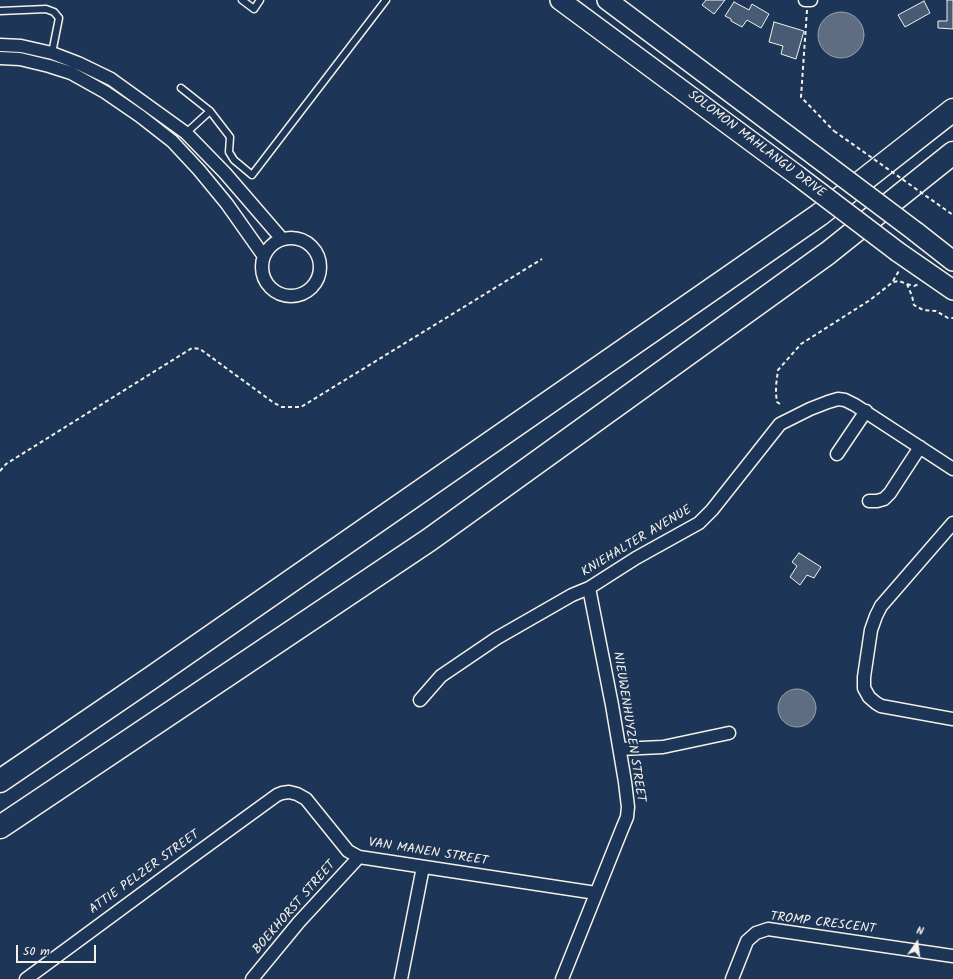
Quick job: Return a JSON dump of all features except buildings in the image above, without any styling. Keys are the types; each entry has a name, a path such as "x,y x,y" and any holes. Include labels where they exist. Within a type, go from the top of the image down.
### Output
{"highway":[{"path":"0,781 819,215 953,110"},
{"path":"0,827 429,540 828,253 953,153"},
{"path":"0,773 151,678"}],"main road":[{"name":"SOLOMON MAHLANGU DRIVE","path":"560,0 898,252 953,290"},
{"name":"SOLOMON MAHLANGU DRIVE","path":"608,0 953,260"}],"street":[{"path":"0,45 21,46 52,53 78,63 111,79 186,133 225,173 282,239"},
{"path":"0,58 20,59 72,73 105,92 140,116 172,141 199,170 227,204 263,255"},
{"path":"291,238 307,242 318,255 320,265 319,275 315,285 308,292 298,296 288,297 270,289 264,281 261,272 263,255 268,248 282,239 291,238"},
{"name":"KNIEHALTER AVENUE","path":"420,700 441,676 497,638 572,595 589,588 636,558 699,523 712,510 780,424 810,409 828,402 845,400 866,411 953,469"},
{"path":"837,454 866,411"},
{"path":"869,501 884,499 890,493 920,447"},
{"path":"953,523 881,606 871,630 864,677 864,688 869,697 881,706 953,719"},
{"name":"NIEUWENHUYZEN STREET","path":"562,979 627,817 628,807 612,705 589,588"},
{"path":"620,750 663,747 729,733"},
{"name":"VAN MANEN STREET","path":"282,792 293,793 306,799 348,851 359,857 596,893"},
{"name":"ATTIE PELZER STREET","path":"26,979 282,792"},
{"name":"BOEKHORST STREET","path":"252,979 300,922 359,857"},
{"path":"402,979 424,867"},
{"name":"TROMP CRESCENT","path":"732,979 747,941 756,933 768,929 953,956"}],"lane":[{"path":"242,0 254,9 260,0"},
{"path":"181,88 210,111 230,137 229,152 234,160 252,175 386,0"},
{"path":"0,11 46,9 54,12 59,18 52,53"},
{"path":"186,133 210,111"}],"path":[{"path":"808,0 801,97 834,131 953,215"},
{"path":"0,471 6,464 192,348 200,349 274,403 282,407 301,407 542,259"},
{"path":"780,404 777,402 776,394 778,370 801,344 870,300 893,282 899,281 907,284 914,305 923,310 936,311 948,318 953,318"}],"water":[{"path":"841,12 854,16 860,22 864,35 860,48 854,54 841,58 828,54 822,48 818,35 822,22 828,16"},
{"path":"797,689 807,692 813,698 816,708 813,718 807,724 797,727 787,724 781,718 778,708 781,698 787,692"}]}
